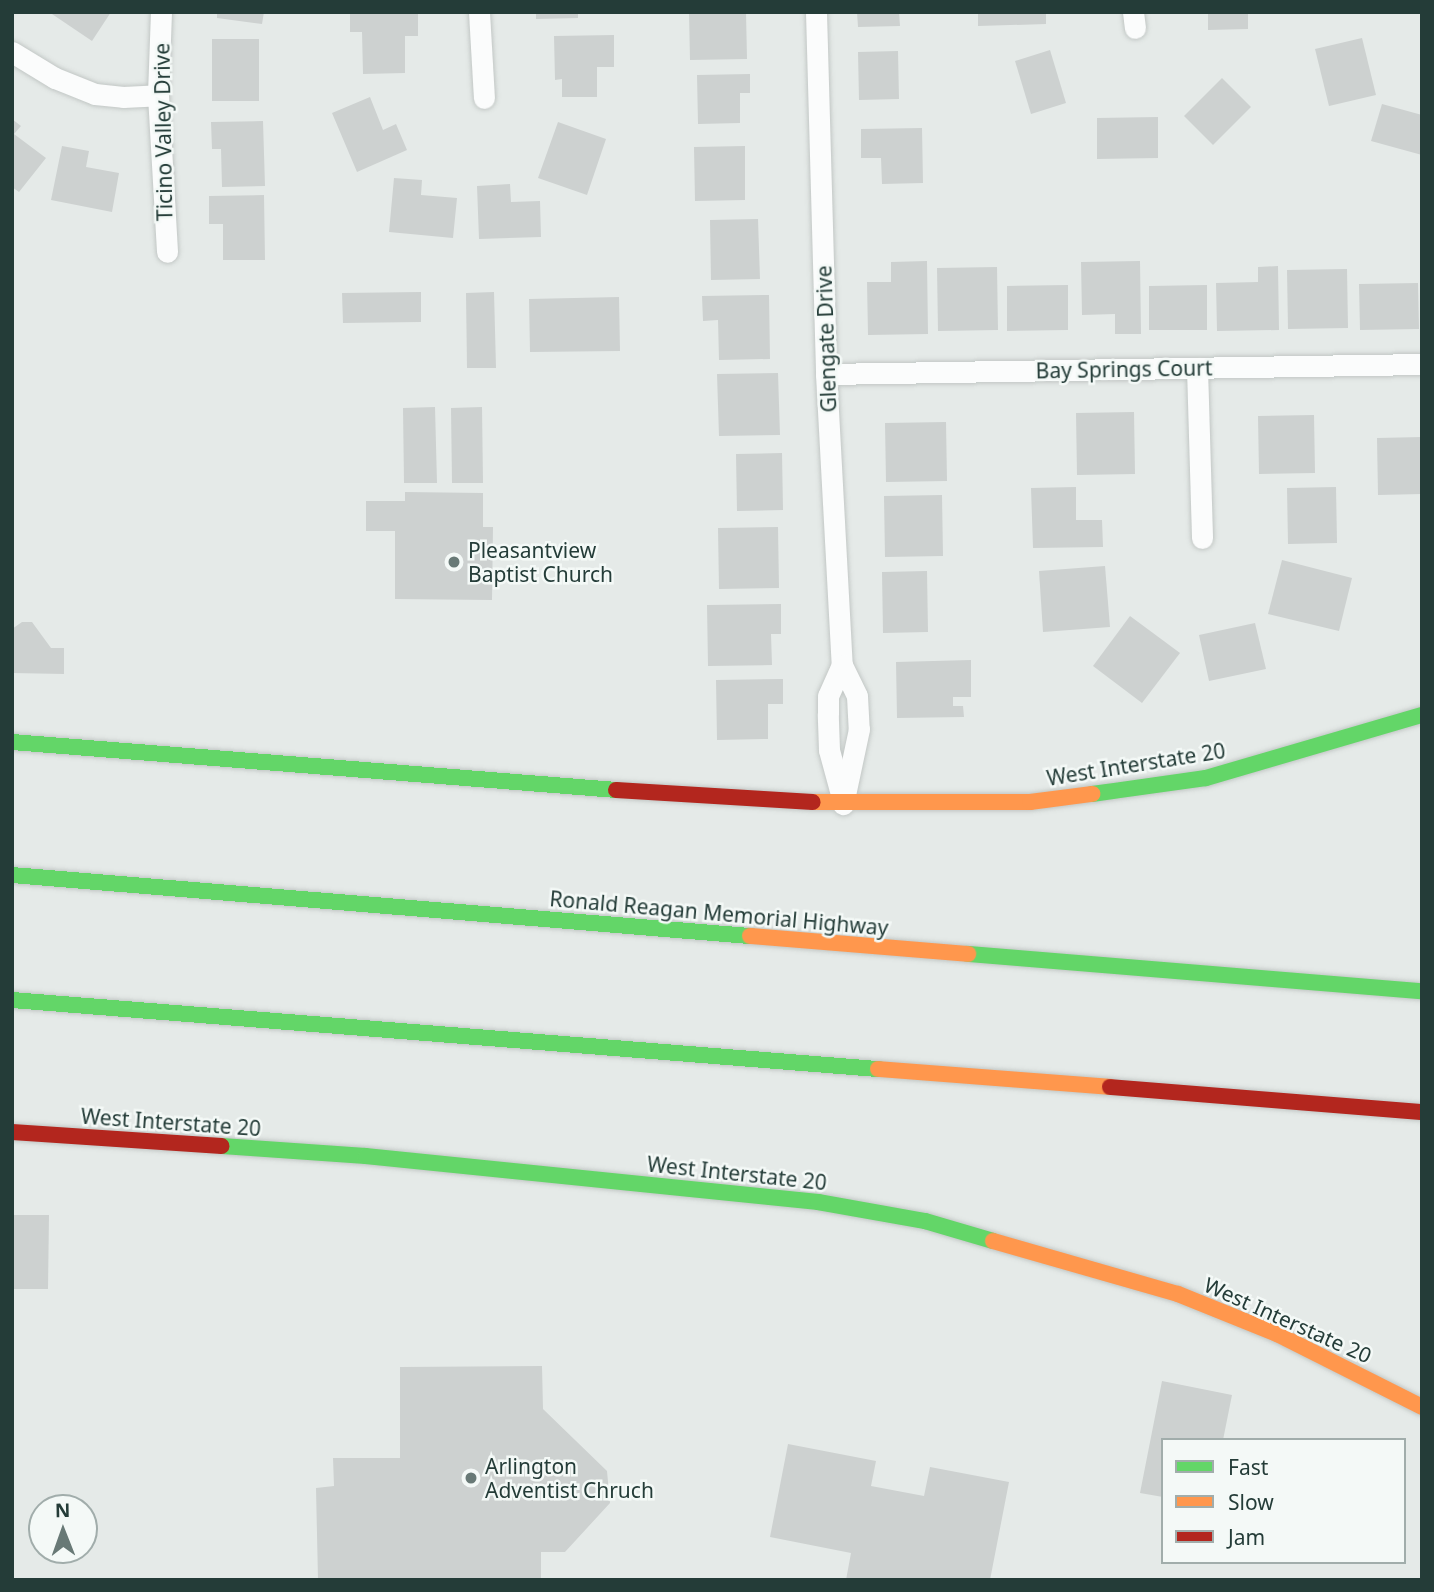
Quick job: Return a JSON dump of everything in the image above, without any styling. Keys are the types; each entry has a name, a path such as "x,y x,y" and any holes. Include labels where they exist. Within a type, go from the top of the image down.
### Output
{"main road":[{"name":"West Interstate 20","path":"12,742 482,782 843,804 1030,802 1206,778 1422,715"},
{"name":"Ronald Reagan Memorial Highway","path":"12,875 1422,990"},
{"path":"12,1000 1422,1112"},
{"name":"West Interstate 20","path":"12,1132 366,1156 818,1202 925,1221 1178,1294 1277,1334 1422,1407"}],"street":[{"name":"Ticino Valley Drive","path":"162,12 158,95 167,251"},
{"path":"479,12 484,98"},
{"name":"Glengate Drive","path":"817,12 826,374 842,665 858,695 859,729 843,804"},
{"path":"12,52 55,78 95,94 123,97 158,95"},
{"name":"Bay Springs Court","path":"826,374 1422,364"},
{"path":"1197,368 1202,538"},
{"name":"Glengate Drive","path":"842,665 828,696 828,729 830,750 843,804"},
{"path":"828,729 859,729"}],"building":[{"path":"49,12 111,12 92,41"},
{"path":"217,12 264,12 262,24 217,18"},
{"path":"350,12 418,12 418,36 405,36 405,73 363,74 362,32 350,32"},
{"path":"536,12 578,12 578,18 536,19"},
{"path":"689,12 746,12 747,59 690,60"},
{"path":"857,12 899,12 900,26 858,27"},
{"path":"978,12 1046,12 1046,24 978,26"},
{"path":"1208,12 1248,12 1248,29 1208,30"},
{"path":"614,35 614,67 597,67 597,97 562,97 562,79 555,80 554,36"},
{"path":"1362,38 1376,95 1329,106 1315,49"},
{"path":"212,39 259,39 259,101 212,101"},
{"path":"1050,50 1066,103 1031,114 1015,61"},
{"path":"898,51 899,99 859,100 858,52"},
{"path":"750,74 750,93 740,93 740,123 698,124 697,75"},
{"path":"1222,78 1251,107 1213,145 1184,116"},
{"path":"370,97 383,130 396,124 407,150 357,172 332,113"},
{"path":"1382,104 1422,115 1422,155 1371,141"},
{"path":"1158,117 1158,158 1097,159 1097,118"},
{"path":"12,119 21,126 14,134 46,158 19,192 12,187"},
{"path":"263,121 265,186 222,187 221,149 212,149 211,122"},
{"path":"558,122 606,139 587,195 538,178"},
{"path":"922,128 923,183 882,184 881,158 861,158 861,129"},
{"path":"62,146 89,151 86,167 119,173 112,212 51,200"},
{"path":"745,146 745,200 695,201 694,147"},
{"path":"394,178 422,180 421,195 457,198 453,238 389,232"},
{"path":"510,184 511,202 540,201 541,237 479,239 477,186"},
{"path":"264,195 265,260 223,260 223,224 209,224 209,196"},
{"path":"758,219 760,279 711,280 710,220"},
{"path":"927,261 928,334 868,335 867,282 891,282 891,262"},
{"path":"1140,261 1141,334 1115,334 1115,314 1082,315 1081,262"},
{"path":"1278,266 1279,330 1217,331 1216,283 1258,282 1258,267"},
{"path":"997,267 998,330 938,331 937,268"},
{"path":"1347,269 1348,328 1288,329 1287,270"},
{"path":"1418,283 1419,329 1360,330 1359,284"},
{"path":"1068,285 1068,330 1007,331 1007,286"},
{"path":"1207,285 1207,330 1149,330 1149,286"},
{"path":"421,292 421,322 343,323 342,293"},
{"path":"494,292 496,368 467,368 466,293"},
{"path":"769,295 770,359 719,360 718,320 703,321 702,296"},
{"path":"619,297 620,351 530,352 529,299"},
{"path":"778,373 780,435 719,436 717,374"},
{"path":"435,407 437,483 404,483 403,408"},
{"path":"482,407 483,483 452,483 451,408"},
{"path":"1134,412 1135,474 1077,475 1076,413"},
{"path":"1314,415 1315,473 1259,474 1258,416"},
{"path":"946,422 947,481 886,482 885,423"},
{"path":"1422,437 1422,494 1378,495 1377,438"},
{"path":"782,453 783,510 737,511 736,454"},
{"path":"1076,487 1076,520 1102,520 1103,547 1033,548 1031,488"},
{"path":"1336,487 1337,543 1288,544 1287,488"},
{"path":"405,492 483,493 483,527 493,527 492,600 395,599 395,531 366,531 366,501 405,501"},
{"path":"942,495 943,556 885,557 884,496"},
{"path":"778,527 779,588 719,589 718,528"},
{"path":"1282,560 1352,578 1339,631 1268,614"},
{"path":"1105,566 1110,627 1043,632 1039,571"},
{"path":"927,571 928,632 883,633 882,572"},
{"path":"781,604 781,634 771,634 772,665 708,666 707,605"},
{"path":"1130,616 1180,653 1142,703 1093,666"},
{"path":"22,622 32,622 51,648 64,648 64,674 12,673 12,629"},
{"path":"1255,623 1266,669 1209,681 1199,635"},
{"path":"971,660 971,697 953,697 953,706 963,706 964,717 897,718 896,662"},
{"path":"783,679 783,704 768,704 768,739 717,740 716,680"},
{"path":"12,1215 49,1215 48,1289 12,1289"},
{"name":"Arlington Adventist Chruch","path":"542,1366 543,1409 607,1471 610,1503 565,1552 541,1552 541,1580 318,1580 316,1488 334,1486 333,1458 400,1458 400,1367"},
{"path":"1162,1381 1232,1395 1223,1438 1161,1438 1161,1497 1140,1493"},
{"path":"788,1444 876,1461 871,1486 924,1496 930,1467 1009,1482 990,1580 846,1580 851,1553 770,1537"}],"traffic: fast":[{"path":"1092,794 1206,778 1422,715"},
{"path":"12,742 616,790"},
{"path":"12,875 750,936"},
{"path":"968,954 1422,991"},
{"path":"12,1000 878,1069"},
{"path":"222,1146 366,1156 818,1202 925,1221 993,1241"}],"traffic: slow":[{"path":"813,802 1030,802 1092,794"},
{"path":"750,936 968,954"},
{"path":"878,1069 1110,1087"},
{"path":"993,1241 1178,1294 1277,1334 1422,1407"}],"traffic: jam":[{"path":"616,790 813,802"},
{"path":"1110,1087 1422,1112"},
{"path":"12,1132 222,1146"}],"place":[{"name":"Pleasantview Baptist Church","path":"454,562"},
{"name":"Arlington Adventist Chruch","path":"471,1478"}]}
